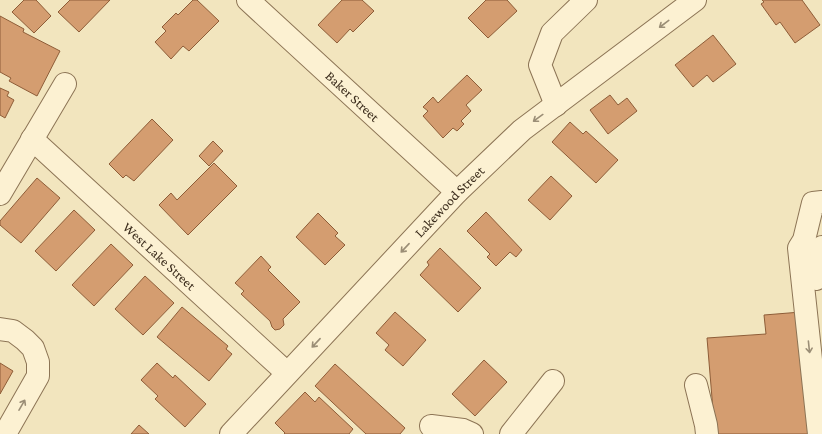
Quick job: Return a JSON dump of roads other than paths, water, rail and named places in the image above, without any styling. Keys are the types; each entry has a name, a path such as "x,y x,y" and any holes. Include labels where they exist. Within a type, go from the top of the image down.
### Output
{"street":[{"name":"Baker Street","path":"248,0 457,192"},
{"path":"556,105 540,64 552,33 586,0"},
{"name":"Lakewood Street","path":"231,434 457,192 522,130 695,0"},
{"path":"0,194 65,84"},
{"name":"West Lake Street","path":"32,139 287,373"},
{"path":"822,202 813,203 816,242 814,261 822,335"},
{"path":"816,242 799,248 819,434"},
{"path":"0,329 13,331 25,340 33,348 38,362 38,376 5,434"},
{"path":"0,340 13,342 27,355 38,376"},
{"path":"511,434 553,381"},
{"path":"696,385 707,434"},
{"path":"431,426 463,430 472,434"}]}
